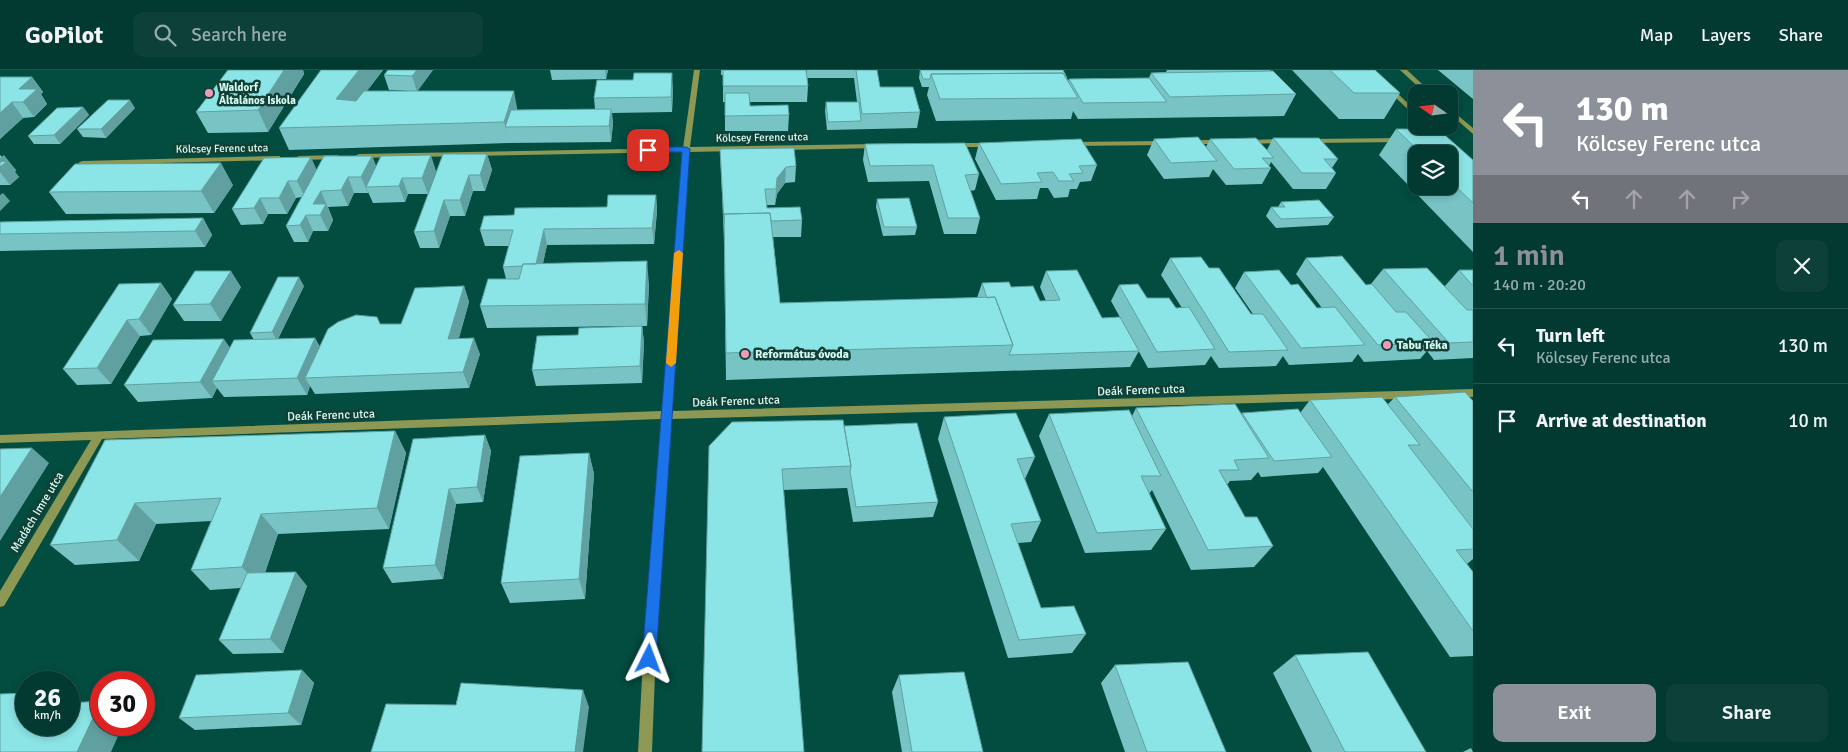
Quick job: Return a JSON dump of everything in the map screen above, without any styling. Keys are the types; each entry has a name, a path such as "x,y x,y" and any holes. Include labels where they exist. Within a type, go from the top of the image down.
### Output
{"street":[{"path":"645,752 651,622 686,149 696,70"},
{"path":"1369,70 1408,107"},
{"path":"1402,70 1420,85"},
{"path":"1458,118 1473,132"},
{"path":"1304,141 1413,139"},
{"path":"1184,142 1294,141"},
{"path":"1065,144 1174,143"},
{"path":"945,146 1005,145"},
{"name":"Kölcsey Ferenc utca","path":"353,156 885,146"},
{"path":"294,158 343,157"},
{"name":"Kölcsey Ferenc utca","path":"82,163 285,158"},
{"name":"Deák Ferenc utca","path":"0,439 667,415 1473,393"},
{"name":"Madách Imre utca","path":"0,602 98,436"}],"building":[{"path":"228,70 284,70 258,110 196,112"},
{"path":"321,70 359,70 336,99 356,101 364,91 514,91 504,122 279,128"},
{"path":"388,70 417,70 412,76 384,75"},
{"path":"723,70 806,70 808,86 723,86"},
{"path":"856,70 877,70 880,87 913,87 920,112 862,114"},
{"path":"920,70 1063,70 1067,78 1063,73 931,74 930,79 923,79"},
{"path":"1330,70 1375,70 1400,93 1354,93"},
{"path":"1273,71 1296,94 1170,97 1151,73"},
{"path":"634,73 672,73 671,97 594,98 597,80 633,80"},
{"path":"1063,73 1078,98 940,99 931,74"},
{"path":"0,77 32,77 19,89 37,89 23,102 12,102 0,113"},
{"path":"1149,78 1167,102 1083,103 1069,79"},
{"path":"725,93 749,93 750,106 788,105 789,115 725,116"},
{"path":"108,100 130,100 101,129 77,129"},
{"path":"826,102 859,102 861,121 828,122"},
{"path":"83,107 54,135 28,136 57,108"},
{"path":"611,109 609,126 505,127 511,110"},
{"path":"1396,129 1408,129 1408,135 1445,135 1456,145 1413,145"},
{"path":"1198,137 1217,161 1171,163 1154,139"},
{"path":"1256,138 1274,158 1262,158 1271,168 1234,169 1210,139"},
{"path":"1273,138 1319,138 1338,159 1324,159 1336,173 1302,173"},
{"path":"1081,139 1097,165 1079,166 1083,173 1069,174 1074,181 1059,181 1053,172 1037,173 1042,182 1001,184 979,143"},
{"path":"965,143 979,174 965,175 980,218 948,218 933,165 870,166 865,144"},
{"path":"1458,147 1473,160 1473,203 1458,189"},
{"path":"794,148 796,166 786,167 777,178 776,189 765,189 767,208 800,207 802,220 771,221 770,213 724,214 724,223 720,149"},
{"path":"443,154 487,154 480,175 469,175 460,200 444,200 434,231 414,232"},
{"path":"431,155 422,178 402,178 399,186 366,187 381,156"},
{"path":"324,156 372,156 361,177 348,177 341,190 321,191 313,204 326,204 320,215 306,215 300,225 286,226"},
{"path":"311,157 297,181 288,181 279,198 260,198 254,208 232,209 264,158"},
{"path":"7,161 0,167 0,162"},
{"path":"221,163 201,191 49,192 75,164"},
{"path":"608,195 656,195 652,228 544,229 536,264 503,267 513,230 480,230 484,216 514,215 515,208 607,207"},
{"path":"909,198 917,227 884,227 877,199"},
{"path":"1319,200 1334,217 1281,219 1271,207 1285,207 1281,202"},
{"path":"770,213 780,303 995,297 1013,345 726,353 724,214"},
{"path":"203,218 195,231 0,234 0,222"},
{"path":"1342,256 1366,285 1372,284 1396,312 1406,312 1434,343 1378,345 1306,258"},
{"path":"1201,257 1209,268 1219,268 1251,314 1263,314 1288,350 1229,352 1170,258"},
{"path":"647,261 645,304 480,306 488,279 519,279 523,264"},
{"path":"1427,268 1467,310 1473,310 1473,342 1449,343 1383,269"},
{"path":"1077,270 1102,318 1120,317 1139,351 1009,355 1013,345 995,297 987,298 982,283 1009,282 1011,287 1033,286 1040,301 1060,300 1046,271"},
{"path":"1279,270 1291,285 1298,284 1317,308 1335,307 1365,345 1301,348 1244,272"},
{"path":"1459,270 1473,270 1473,286"},
{"path":"195,271 231,271 210,304 173,305"},
{"path":"278,277 299,277 272,332 250,333"},
{"path":"161,283 139,319 127,320 97,368 63,369 119,284"},
{"path":"1138,284 1147,298 1169,298 1176,308 1189,307 1215,349 1157,352 1119,285"},
{"path":"464,286 448,339 474,338 463,372 305,378 328,329 338,322 356,315 377,317 380,324 401,324 415,288"},
{"path":"642,326 640,366 532,370 537,336 578,335 579,328"},
{"path":"315,338 297,378 212,381 234,340"},
{"path":"224,339 200,382 124,385 153,340"},
{"path":"1465,392 1473,401 1473,492 1395,397"},
{"path":"1382,397 1420,445 1408,445 1473,529 1473,549 1456,550 1473,572 1473,631 1310,400"},
{"path":"1235,404 1269,458 1234,460 1239,470 1219,470 1245,517 1257,517 1273,546 1208,550 1136,408"},
{"path":"1298,409 1332,457 1274,461 1242,413"},
{"path":"1129,410 1161,476 1141,476 1166,529 1097,533 1049,414"},
{"path":"1016,413 1035,457 1017,459 1041,521 1011,524 1041,608 1074,606 1086,634 1019,640 944,417"},
{"path":"843,420 851,466 782,469 804,752 702,752 709,446 732,422"},
{"path":"917,423 938,502 856,507 844,426"},
{"path":"395,431 377,508 261,514 242,567 191,570 221,498 135,503 117,540 50,545 105,440"},
{"path":"485,435 477,487 449,489 435,565 383,568 413,439"},
{"path":"32,448 0,497 0,449"},
{"path":"589,453 579,579 501,583 520,456"},
{"path":"296,572 270,639 219,640 247,573"},
{"path":"1368,652 1426,752 1345,752 1295,655"},
{"path":"1188,662 1226,752 1147,752 1115,665"},
{"path":"302,670 288,713 179,718 196,675"},
{"path":"964,672 983,752 912,752 899,675"},
{"path":"461,683 583,690 575,752 371,752 386,704 456,705"},
{"path":"15,693 15,736 80,736 80,702 90,702 90,724 77,752 0,752 0,694"}],"slow traffic":[{"path":"671,363 679,253"}],"place":[{"name":"Waldorf Általános Iskola","path":"209,93"},
{"name":"Tabu Téka","path":"1387,345"},
{"name":"Református óvoda","path":"745,354"}],"route":[{"path":"648,150 686,149 649,659"}]}
